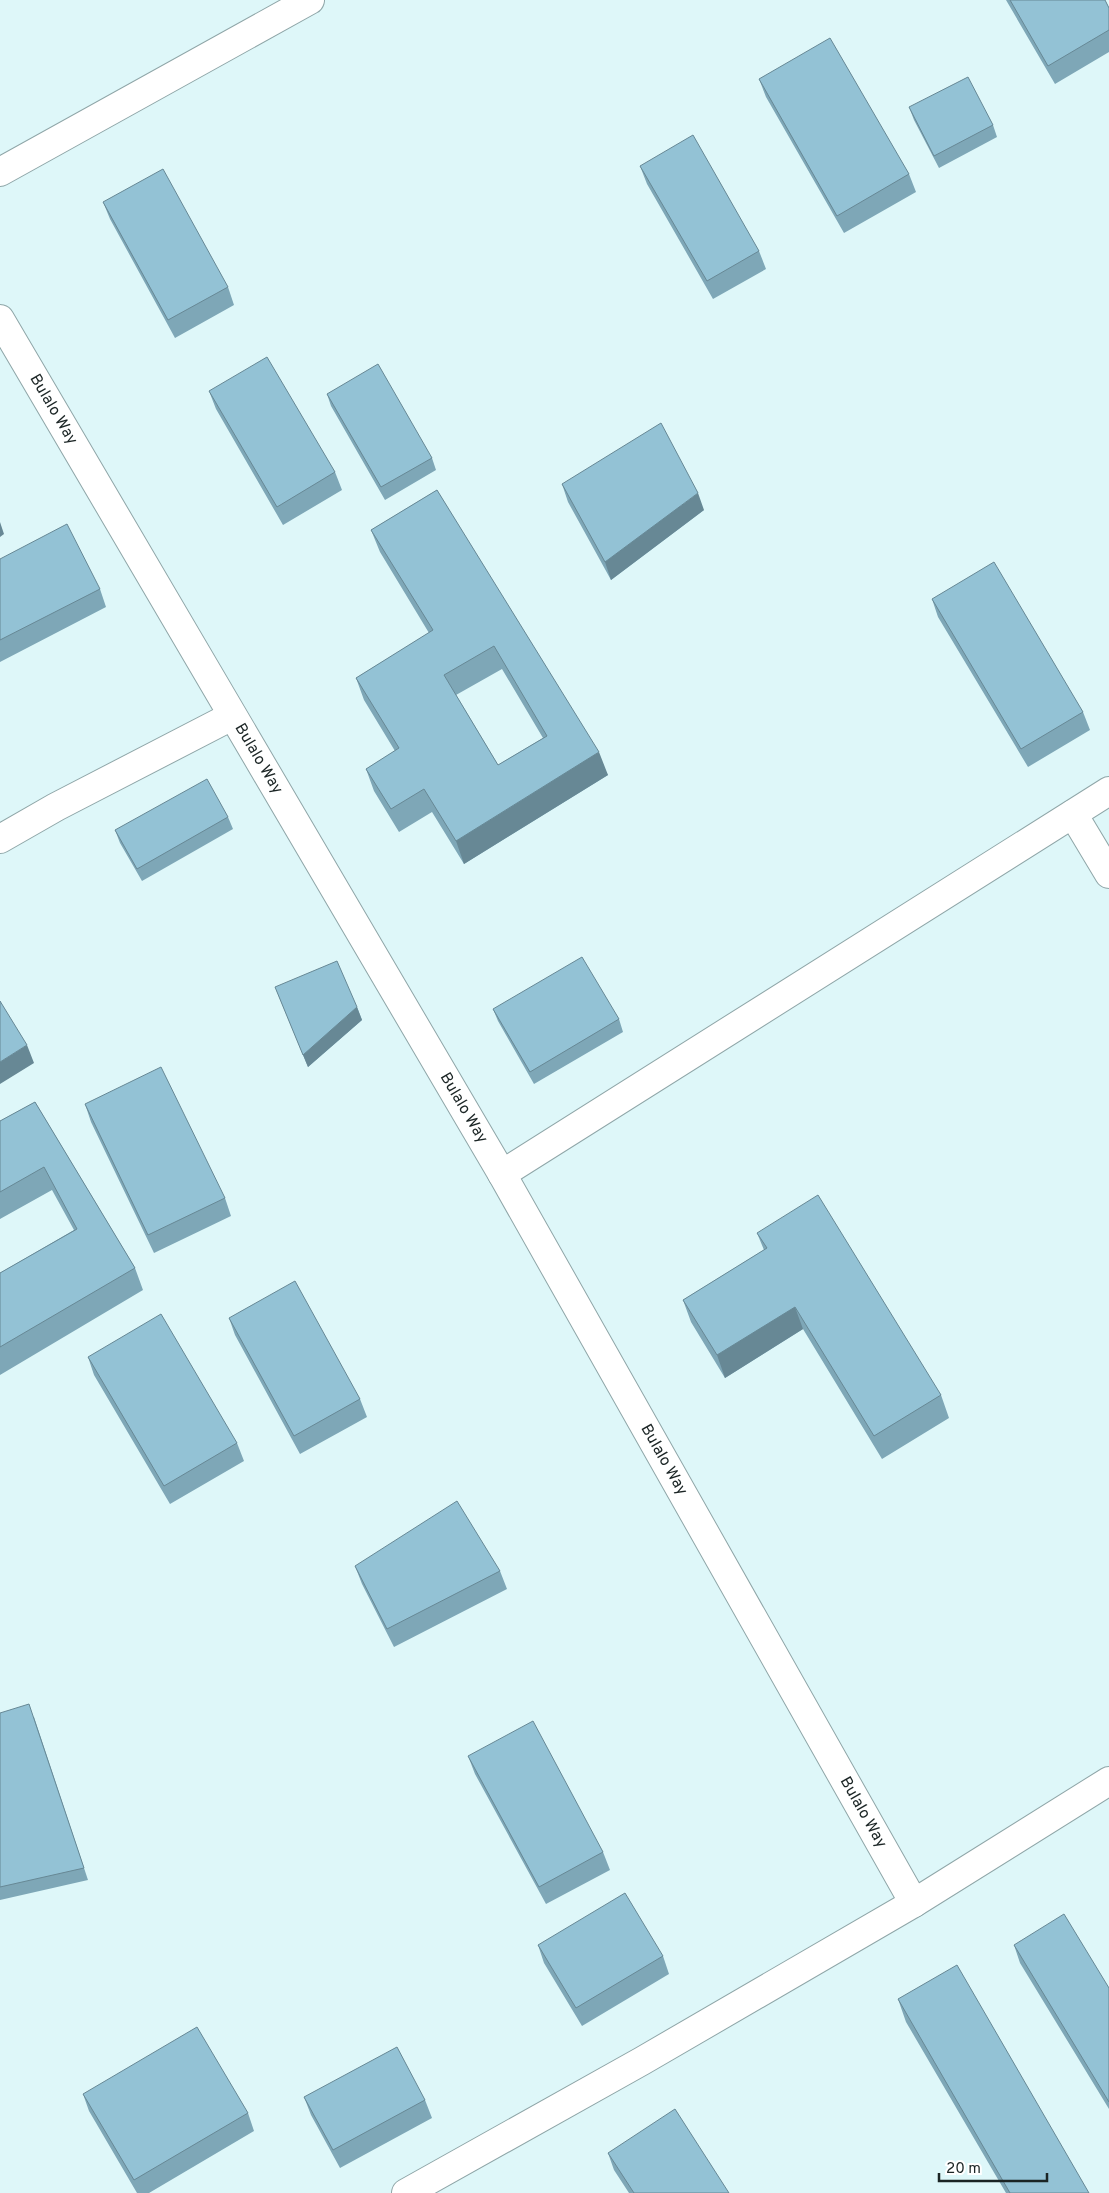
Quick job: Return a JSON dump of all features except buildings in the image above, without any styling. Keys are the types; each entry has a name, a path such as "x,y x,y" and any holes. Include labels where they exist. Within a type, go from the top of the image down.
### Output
{"street":[{"path":"0,172 310,0"},
{"name":"Bulalo Way","path":"0,319 502,1174 914,1904"},
{"path":"0,839 56,807 232,716"},
{"path":"502,1174 1109,792"},
{"path":"1073,814 1109,874"},
{"path":"406,2193 642,2061 914,1904 1109,1781"}]}
